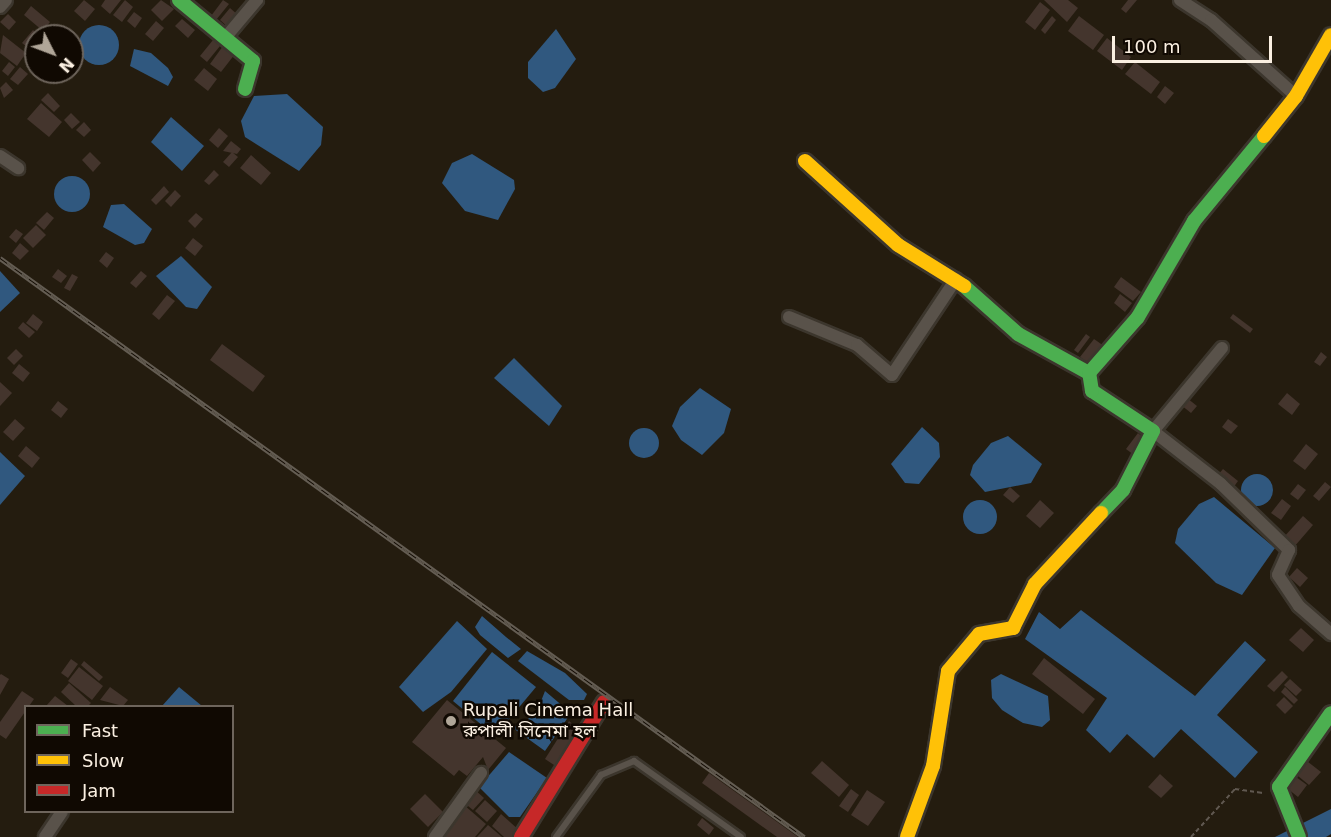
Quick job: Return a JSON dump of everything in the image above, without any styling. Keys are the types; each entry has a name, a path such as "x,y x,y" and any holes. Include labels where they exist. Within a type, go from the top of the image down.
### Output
{"street":[{"path":"0,7 6,0"},
{"path":"179,0 253,61 244,89"},
{"path":"225,38 257,0"},
{"path":"1180,0 1211,20 1296,96"},
{"path":"1089,373 1138,317 1194,221 1296,96 1331,35"},
{"path":"0,156 18,168"},
{"path":"805,162 898,245 956,279 1018,334 1089,373"},
{"path":"789,316 856,345 892,375 956,279"},
{"path":"907,837 933,766 948,671 980,634 1013,628 1035,584 1123,490 1153,431 1222,348"},
{"path":"1089,373 1092,391 1153,431 1221,484 1289,550 1278,575 1299,606 1331,634"},
{"path":"521,837 604,702"},
{"path":"1299,837 1279,787 1331,713"},
{"path":"435,837 481,773"},
{"path":"45,837 61,813"}],"lane":[{"path":"556,837 601,775 634,761 741,837"}],"path":[{"path":"1191,837 1235,789 1260,795 1279,787"}],"water":[{"path":"91,26 107,26 118,37 118,53 107,64 91,64 84,58 84,32"},
{"path":"556,29 576,59 555,88 543,92 528,78 528,62"},
{"path":"134,49 151,53 168,68 173,77 168,86 130,66"},
{"path":"287,94 323,127 321,145 299,171 245,137 241,121 254,96"},
{"path":"171,117 204,146 182,171 151,142"},
{"path":"472,154 514,180 515,189 498,220 465,211 442,183 452,163"},
{"path":"72,176 85,181 90,194 85,207 72,212 59,207 54,194 59,181"},
{"path":"124,204 152,229 144,243 135,245 103,227 111,205"},
{"path":"181,256 212,287 197,309 186,307 156,276"},
{"path":"0,271 20,293 0,312"},
{"path":"514,358 562,406 549,426 494,378"},
{"path":"700,388 731,409 724,433 702,455 681,440 672,426 680,407"},
{"path":"922,427 939,443 940,457 919,484 905,483 891,464"},
{"path":"644,428 655,432 659,443 655,454 644,458 633,454 629,443 633,432"},
{"path":"1008,436 1042,464 1031,483 985,492 970,475 973,465 991,443"},
{"path":"0,452 25,476 0,505"},
{"path":"1257,474 1268,479 1273,490 1268,501 1257,506 1246,501 1241,490 1246,479"},
{"path":"1214,497 1275,548 1242,595 1216,583 1175,543 1178,529 1199,504"},
{"path":"980,500 992,505 997,517 992,529 980,534 968,529 963,517 968,505"},
{"path":"1081,610 1195,696 1245,641 1266,660 1217,715 1258,752 1235,778 1181,729 1154,758 1127,734 1110,753 1086,730 1107,698 1025,639 1039,612 1060,629"},
{"path":"482,616 521,649 508,658 480,635 475,627"},
{"path":"457,621 487,649 451,692 423,712 399,687"},
{"path":"527,651 565,673 587,694 584,700 569,700 518,661"},
{"path":"492,652 536,687 495,736 453,701"},
{"path":"1001,674 1048,696 1050,720 1042,727 1023,723 1002,710 992,698 991,680"},
{"path":"179,687 201,705 163,705"},
{"path":"545,691 571,713 545,751 513,728 536,714"},
{"path":"509,752 547,778 520,817 509,817 479,787"},
{"path":"1331,809 1331,834 1326,837 1275,837"}],"building":[{"path":"84,0 95,9 85,21 74,11"},
{"path":"105,0 121,0 110,14 101,6"},
{"path":"125,0 133,7 122,22 113,15"},
{"path":"161,0 174,9 162,21 151,10"},
{"path":"223,0 229,4 216,20 211,16"},
{"path":"1044,0 1068,0 1078,8 1067,22"},
{"path":"1128,0 1137,0 1126,13 1121,9"},
{"path":"1040,2 1050,10 1035,30 1025,22"},
{"path":"31,6 50,22 35,24 24,15"},
{"path":"230,8 239,16 229,28 220,20"},
{"path":"134,12 142,18 135,28 127,21"},
{"path":"8,14 16,22 9,30 0,22"},
{"path":"1052,16 1056,20 1045,34 1041,30"},
{"path":"1079,16 1104,35 1093,50 1068,31"},
{"path":"182,19 195,30 188,38 175,26"},
{"path":"156,21 164,28 153,41 145,34"},
{"path":"3,35 24,51 24,56 17,66 0,53"},
{"path":"1107,38 1131,57 1122,70 1097,51"},
{"path":"213,40 220,46 207,62 200,56"},
{"path":"223,46 235,54 221,72 210,64"},
{"path":"9,62 15,67 8,76 2,71"},
{"path":"1135,62 1160,82 1151,94 1125,74"},
{"path":"20,67 24,70 24,78 18,85 10,79"},
{"path":"204,68 217,79 208,91 194,80"},
{"path":"6,82 13,90 4,98 0,88"},
{"path":"1165,86 1174,93 1165,104 1157,97"},
{"path":"48,93 60,106 54,112 41,100"},
{"path":"41,103 62,122 49,137 27,119"},
{"path":"71,113 80,122 72,129 64,120"},
{"path":"84,122 91,130 84,137 76,130"},
{"path":"219,128 228,136 218,148 209,140"},
{"path":"231,141 241,149 237,154 223,151"},
{"path":"90,152 101,163 93,172 82,160"},
{"path":"232,152 238,157 229,167 223,162"},
{"path":"251,155 271,173 261,185 240,168"},
{"path":"214,170 219,175 209,185 204,181"},
{"path":"164,186 169,192 156,205 151,200"},
{"path":"175,190 181,196 171,207 165,201"},
{"path":"47,212 54,218 44,230 36,223"},
{"path":"196,213 203,219 195,228 188,221"},
{"path":"36,225 46,235 33,248 23,238"},
{"path":"16,229 23,234 16,243 9,237"},
{"path":"193,238 203,246 195,256 185,248"},
{"path":"20,243 29,251 20,260 12,253"},
{"path":"106,252 114,258 107,268 99,261"},
{"path":"58,269 67,276 61,283 52,277"},
{"path":"141,271 147,276 136,288 130,283"},
{"path":"72,274 78,277 70,291 64,288"},
{"path":"1121,277 1141,292 1133,301 1114,287"},
{"path":"1120,294 1132,303 1125,312 1114,303"},
{"path":"167,295 175,301 159,320 152,314"},
{"path":"33,314 43,322 37,331 26,323"},
{"path":"1233,314 1253,329 1250,333 1230,318"},
{"path":"23,322 35,332 29,338 18,328"},
{"path":"1086,334 1090,337 1078,353 1074,350"},
{"path":"1094,339 1104,346 1090,364 1080,357"},
{"path":"222,344 265,376 253,392 210,360"},
{"path":"16,349 23,356 14,365 7,358"},
{"path":"1321,352 1327,357 1320,366 1314,362"},
{"path":"19,364 30,373 23,382 12,373"},
{"path":"0,382 12,393 0,406"},
{"path":"1287,393 1300,404 1292,415 1278,404"},
{"path":"1187,398 1197,406 1191,413 1181,405"},
{"path":"58,401 68,409 61,418 51,410"},
{"path":"15,419 25,428 13,441 3,432"},
{"path":"1228,419 1238,426 1231,434 1222,427"},
{"path":"1138,433 1146,440 1134,455 1126,449"},
{"path":"1306,444 1318,454 1305,470 1293,461"},
{"path":"26,446 40,458 32,468 18,456"},
{"path":"1223,469 1238,481 1233,488 1217,476"},
{"path":"1325,482 1331,487 1319,501 1313,496"},
{"path":"1298,484 1306,490 1298,500 1290,494"},
{"path":"1010,487 1020,496 1013,503 1003,495"},
{"path":"1282,499 1291,506 1281,520 1271,513"},
{"path":"1040,500 1054,513 1040,528 1026,516"},
{"path":"1303,516 1313,525 1294,547 1283,538"},
{"path":"1297,568 1308,578 1300,587 1289,577"},
{"path":"1301,628 1314,640 1303,652 1289,640"},
{"path":"1044,658 1095,699 1083,714 1032,674"},
{"path":"71,659 78,664 68,678 61,673"},
{"path":"84,661 103,677 99,681 81,665"},
{"path":"79,667 103,686 92,700 68,681"},
{"path":"1282,671 1288,677 1274,692 1267,686"},
{"path":"0,675 9,679 0,695"},
{"path":"1290,679 1302,690 1296,696 1284,685"},
{"path":"69,683 91,703 75,705 61,692"},
{"path":"110,687 128,700 124,705 119,705 100,700"},
{"path":"1285,687 1298,700 1294,704 1281,692"},
{"path":"22,691 34,699 30,705 24,705 24,713 6,739 0,735 0,722"},
{"path":"55,696 67,705 47,705"},
{"path":"1284,697 1293,706 1285,714 1276,705"},
{"name":"Rupali Cinema Hall রুপালী সিনেমা হল","path":"447,700 506,748 488,770 483,757 467,776 459,770 454,776 412,742"},
{"path":"569,721 581,731 557,767 545,759"},
{"path":"1303,758 1321,772 1309,785 1292,771"},
{"path":"822,761 849,785 839,797 811,773"},
{"path":"709,773 798,837 777,837 702,783"},
{"path":"1160,774 1173,786 1161,798 1148,787"},
{"path":"1292,774 1307,785 1298,797 1283,785"},
{"path":"474,789 484,798 473,810 463,802"},
{"path":"851,789 859,795 848,812 839,806"},
{"path":"867,790 885,802 868,826 851,815"},
{"path":"425,794 443,812 428,827 410,809"},
{"path":"485,800 497,811 487,822 475,811"},
{"path":"464,805 486,824 475,837 436,837"},
{"path":"501,814 520,831 515,837 504,837 492,826"},
{"path":"702,818 714,828 709,835 697,825"},
{"path":"488,825 502,837 477,837"}],"railway":[{"path":"0,258 804,837"}],"traffic: fast":[{"path":"179,0 253,61 245,89"},
{"path":"1101,513 1123,490 1153,431 1092,391 1089,373 1138,317 1194,221 1264,136"},
{"path":"964,286 1018,334 1089,373"},
{"path":"1299,837 1279,787 1331,713"}],"traffic: slow":[{"path":"1264,136 1296,96 1331,35"},
{"path":"805,161 898,245 964,286"},
{"path":"907,837 933,766 948,671 979,634 1013,628 1035,584 1101,513"}],"traffic: jam":[{"path":"521,837 604,702"}],"place":[{"name":"Rupali Cinema Hall রুপালী সিনেমা হল","path":"451,721"}]}
